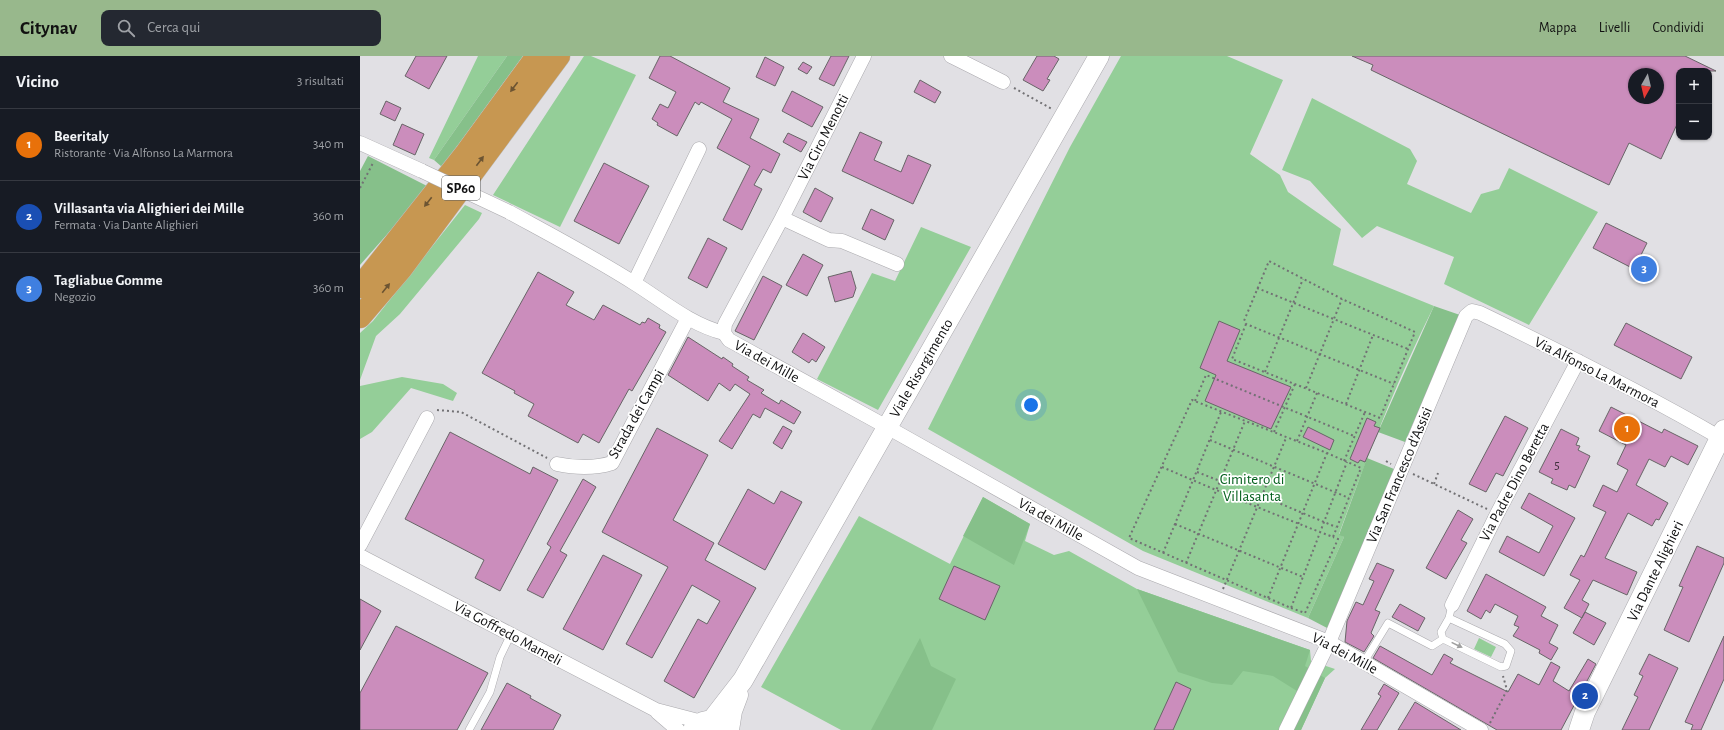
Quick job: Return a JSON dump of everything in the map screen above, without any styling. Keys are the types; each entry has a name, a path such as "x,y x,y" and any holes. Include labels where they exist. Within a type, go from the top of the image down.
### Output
{"highway":[{"name":"SP60","path":"360,287 419,214 538,56"},
{"name":"SP60","path":"360,317 402,268 559,56"}],"street":[{"name":"Via Ciro Menotti","path":"724,333 726,324 782,218 864,56"},
{"path":"951,56 1003,82"},
{"name":"Viale Risorgimento","path":"713,726 743,680 1099,56"},
{"name":"Via dei Mille","path":"360,143 509,212 634,283 688,318 713,330 724,333 729,340 1138,568 1329,642 1486,727"},
{"path":"634,283 699,149"},
{"path":"782,218 828,240 842,241 897,264"},
{"name":"Via Alfonso La Marmora","path":"1472,311 1480,313 1578,360 1723,436"},
{"name":"Via San Francesco d'Assisi","path":"1286,730 1329,642 1466,316 1472,311"},
{"name":"Strada dei Campi","path":"557,464 586,468 600,467 612,463 688,318"},
{"name":"Via Padre Dino Beretta","path":"1450,611 1497,514 1578,360"},
{"path":"360,545 427,418"},
{"name":"Via Dante Alighieri","path":"1570,730 1582,721 1723,436"},
{"name":"Via Goffredo Mameli","path":"360,556 656,710 713,726"},
{"name":"Via Goffredo Mameli","path":"656,710 678,730"}],"lane":[{"path":"1450,611 1505,644 1511,651 1506,666 1501,667 1443,638 1441,632 1450,611"},
{"path":"1364,662 1388,623 1432,646 1443,638"},
{"path":"469,730 490,692 500,657 511,634"}],"path":[{"path":"1003,82 1065,116"},
{"path":"360,188 379,151"},
{"path":"1269,260 1303,279 1342,299 1415,332 1380,418 1232,359 1246,324 1244,321 1269,260"},
{"path":"1265,372 1303,279"},
{"path":"1257,288 1408,349"},
{"path":"1306,388 1342,299"},
{"path":"1246,324 1394,384"},
{"path":"1346,404 1373,335"},
{"path":"1195,401 1206,375 1354,436"},
{"path":"1274,432 1295,384"},
{"path":"1297,441 1316,393"},
{"path":"1162,467 1298,524 1338,539 1305,613 1291,608 1129,538 1192,400 1327,453 1361,468 1333,537"},
{"path":"427,418 435,409 461,412 557,464"},
{"path":"1163,553 1222,412"},
{"path":"1291,608 1335,492 1354,436 1365,412"},
{"path":"1186,563 1245,421"},
{"path":"1219,599 1286,437"},
{"path":"1210,440 1349,498"},
{"path":"1268,598 1327,453"},
{"path":"1386,462 1402,468 1497,514"},
{"path":"1197,472 1220,481"},
{"path":"1434,484 1438,473"},
{"path":"1262,496 1336,527"},
{"path":"1176,524 1303,578"},
{"path":"1486,727 1507,690 1501,667"}],"green space":[{"path":"478,56 507,56 434,160 429,158"},
{"path":"507,56 523,56 442,167 434,160"},
{"path":"584,56 591,56 636,75 560,227 493,195"},
{"name":"Cimitero di Villasanta","path":"1121,56 1227,56 1283,80 1250,154 1280,175 1288,192 1341,229 1333,265 1434,306 1407,362 1383,419 1339,534 1344,537 1308,618 1143,551 928,429 1070,147"},
{"path":"1312,98 1410,149 1417,161 1407,184 1471,213 1481,194 1499,189 1509,168 1598,212 1529,325 1444,284 1454,257 1377,226 1362,238 1310,181 1282,170"},
{"path":"368,156 429,187 360,265 360,171"},
{"path":"465,205 482,213 479,219 400,314 376,336 360,380 360,333 373,321"},
{"path":"921,227 971,247 878,410 817,379 872,273 895,281"},
{"path":"1434,306 1460,315 1405,442 1378,432"},
{"path":"402,377 443,384 457,393 453,401 411,388 372,432 360,439 360,386"},
{"path":"1367,458 1394,469 1329,629 1308,618 1344,537 1339,535"},
{"path":"983,497 1030,524 1025,541 1054,555 1069,551 1137,589 1310,650 1311,661 1335,669 1325,678 1301,730 841,730 761,687 859,516 950,564"},
{"path":"983,497 1030,524 1014,565 963,536"},
{"path":"1137,589 1310,650 1305,666 1325,678 1301,730 1281,730 1297,691 1273,676 1243,671 1232,685 1212,683 1178,672"},
{"path":"920,638 931,666 956,679 932,730 871,730"},
{"path":"1479,638 1496,647 1491,657 1474,649"}],"building":[{"path":"416,56 447,56 429,89 405,76"},
{"path":"660,56 670,56 730,88 723,102 759,119 750,138 780,154 771,173 763,169 754,185 762,189 742,230 723,220 750,166 717,148 732,119 701,102 699,105 695,102 677,136 657,125 658,123 652,119 660,104 668,108 676,92 649,78"},
{"path":"831,56 849,56 834,86 819,79"},
{"path":"1037,56 1054,56 1059,59 1047,79 1050,80 1043,91 1023,80"},
{"path":"1352,56 1685,56 1710,68 1676,68 1676,126 1661,159 1629,143 1609,185 1371,70 1373,65"},
{"path":"765,57 784,67 775,86 756,77"},
{"path":"803,62 812,67 807,74 798,69"},
{"path":"920,80 941,92 935,103 914,92"},
{"path":"792,91 823,107 812,127 782,111"},
{"path":"386,101 401,108 395,121 380,114"},
{"path":"402,124 424,134 415,155 393,145"},
{"path":"860,132 882,142 874,160 901,172 908,155 931,165 913,204 842,171"},
{"path":"788,133 807,142 801,152 783,142"},
{"path":"604,163 649,186 619,244 574,221"},
{"path":"815,188 833,198 821,222 803,212"},
{"path":"871,209 894,220 885,240 862,229"},
{"path":"1606,223 1647,243 1634,269 1593,248"},
{"path":"708,238 727,248 707,288 688,278"},
{"path":"803,254 823,265 807,296 786,285"},
{"path":"851,271 856,288 853,297 835,302 828,277"},
{"path":"538,272 574,292 566,305 594,320 603,305 640,325 642,322 645,323 648,318 660,325 659,328 666,332 632,391 629,389 599,443 583,434 578,443 528,416 534,404 514,393 515,391 482,373"},
{"path":"763,276 782,286 754,340 735,331"},
{"path":"1219,321 1240,330 1227,361 1291,387 1271,429 1205,401 1216,375 1200,368"},
{"path":"1626,323 1692,357 1681,379 1614,345"},
{"path":"803,333 825,347 816,362 812,359 809,363 792,352"},
{"path":"688,337 722,359 723,357 733,364 732,366 749,377 747,380 764,390 761,393 779,404 781,400 801,412 794,424 765,408 760,418 753,414 732,449 719,441 750,394 735,384 730,391 719,383 708,401 668,375"},
{"path":"1611,407 1662,433 1664,429 1698,446 1688,465 1671,456 1665,467 1649,459 1636,485 1668,503 1659,520 1656,519 1652,526 1628,513 1605,558 1637,572 1627,595 1593,580 1582,600 1589,604 1582,618 1564,608 1580,580 1570,575 1581,555 1584,557 1606,512 1593,506 1603,485 1617,492 1628,470 1617,464 1626,445 1599,431"},
{"path":"1505,416 1528,428 1503,476 1496,473 1486,492 1469,484"},
{"path":"1367,418 1376,422 1374,426 1380,428 1365,462 1360,460 1358,463 1350,459"},
{"path":"783,426 792,431 782,449 773,443"},
{"path":"1308,427 1334,440 1330,450 1303,437"},
{"path":"657,428 708,455 673,520 714,543 705,560 756,588 694,698 664,681 698,619 707,624 720,601 692,585 652,658 626,644 668,567 602,532"},
{"path":"1561,429 1579,438 1576,445 1580,446 1578,450 1590,456 1575,488 1569,485 1567,490 1551,483 1553,479 1539,472"},
{"path":"450,432 530,474 533,467 558,480 500,591 475,578 484,560 405,519"},
{"path":"583,479 596,487 560,551 567,555 543,598 527,590 551,547 547,544"},
{"path":"748,489 774,504 781,491 802,502 765,570 718,544"},
{"path":"1529,493 1575,518 1544,576 1499,552 1507,536 1539,553 1553,526 1521,508"},
{"path":"1458,510 1473,519 1461,540 1467,543 1446,579 1426,568"},
{"path":"1697,546 1724,558 1724,563 1689,642 1664,630 1683,587 1679,586"},
{"path":"603,555 642,575 603,650 563,629"},
{"path":"1377,563 1394,570 1375,610 1380,612 1371,633 1374,636 1364,652 1345,642 1347,621 1356,602 1363,605 1374,581 1369,579"},
{"path":"954,566 1000,586 985,620 939,599"},
{"path":"1486,574 1546,607 1541,616 1558,625 1549,643 1558,648 1551,660 1539,653 1540,650 1513,636 1519,627 1514,625 1518,616 1495,604 1490,613 1486,610 1481,619 1467,611"},
{"path":"360,599 381,611 360,650"},
{"path":"1400,604 1425,618 1418,631 1392,617"},
{"path":"1585,612 1606,623 1594,645 1573,633"},
{"path":"396,626 488,673 457,730 360,730 360,693"},
{"path":"1724,636 1724,679 1701,730 1691,730 1693,725 1685,722"},
{"path":"1380,646 1432,675 1444,654 1453,659 1450,663 1508,692 1518,674 1539,685 1551,662 1560,667 1553,681 1569,691 1588,659 1596,664 1561,730 1497,730 1373,658"},
{"path":"1649,654 1678,668 1649,730 1622,730 1638,697 1634,695 1643,676 1639,674"},
{"path":"1176,682 1191,689 1173,730 1154,730"},
{"path":"507,683 561,715 553,730 481,730"},
{"path":"1384,684 1399,693 1377,730 1361,730 1381,696 1378,694"},
{"path":"1415,702 1461,730 1398,730"}],"place":[{"name":"Tagliabue Gomme","path":"1644,269"},
{"name":"Beeritaly","path":"1627,429"},
{"name":"Villasanta via Alighieri dei Mille","path":"1585,696"}]}
